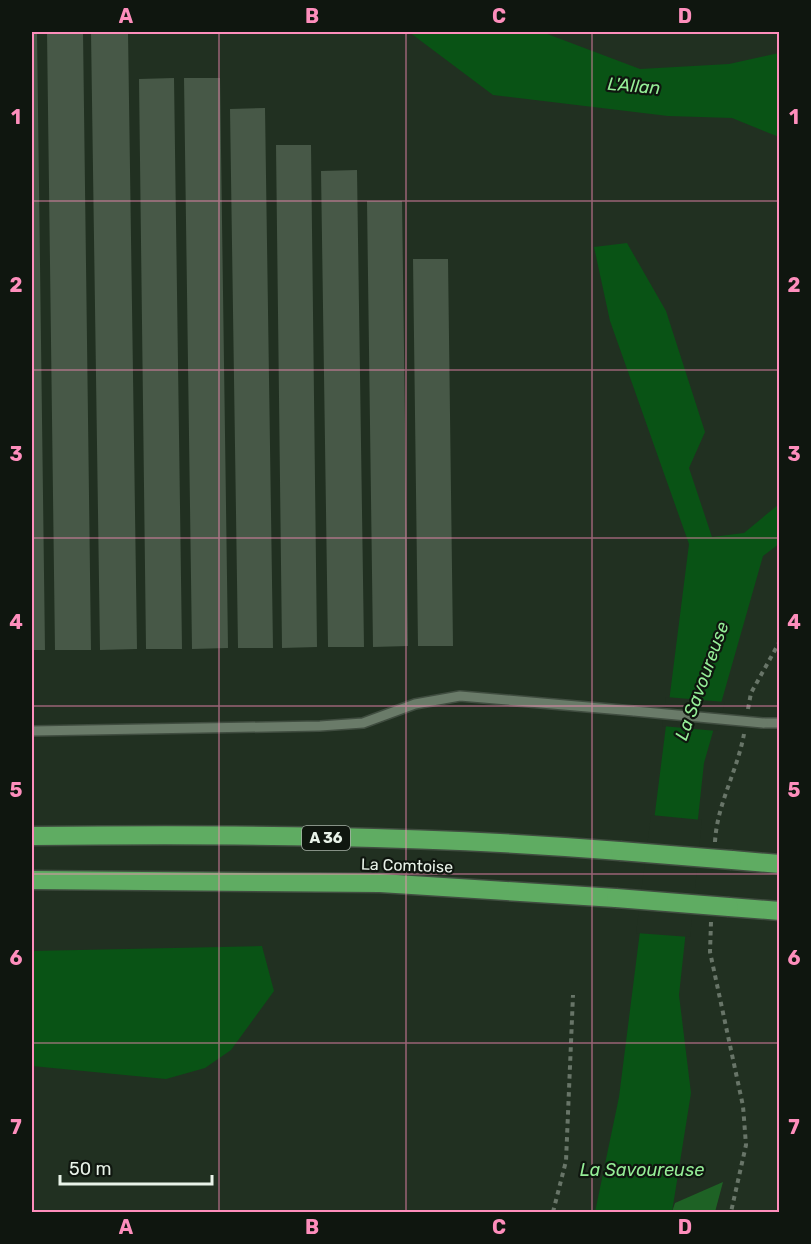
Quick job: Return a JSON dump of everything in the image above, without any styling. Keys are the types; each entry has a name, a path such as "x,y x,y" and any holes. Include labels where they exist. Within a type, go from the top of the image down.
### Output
{"highway":[{"name":"La Comtoise","path":"32,836 253,836 420,840 526,844 780,864"},
{"name":"La Comtoise","path":"32,880 190,879 380,883 780,911"}],"lane":[{"path":"32,731 352,724 363,723 415,704 460,696 780,723"}],"path":[{"path":"553,1212 566,1161 573,995"}],"shaded area":[{"path":"723,1182 715,1212 672,1212 675,1203"}],"water":[{"name":"L'Allan","path":"409,32 542,32 640,69 729,64 779,53 779,137 732,118 668,116 493,95"},
{"name":"La Savoureuse","path":"627,243 666,311 705,432 689,468 712,537 744,533 779,504 779,544 763,556 704,763 679,995 691,1093 672,1212 595,1212 619,1097 689,544 610,321 594,247"},
{"path":"262,946 274,991 231,1050 205,1068 166,1079 32,1066 32,951"}],"pier":[{"path":"666,697 725,702 717,731 662,726"},
{"path":"651,815 702,820 690,937 636,933"}],"building":[{"path":"32,32 37,32 45,650 32,650"},
{"path":"47,32 83,32 91,650 55,650"},
{"path":"91,32 128,32 137,649 100,650"},
{"path":"174,78 182,649 146,649 139,79"},
{"path":"184,78 220,78 228,648 192,649"},
{"path":"265,108 273,648 238,648 230,109"},
{"path":"276,145 311,145 317,647 282,648"},
{"path":"357,170 364,647 328,647 321,171"},
{"path":"367,201 402,201 408,646 373,647"},
{"path":"413,259 448,259 453,646 418,646"}]}
